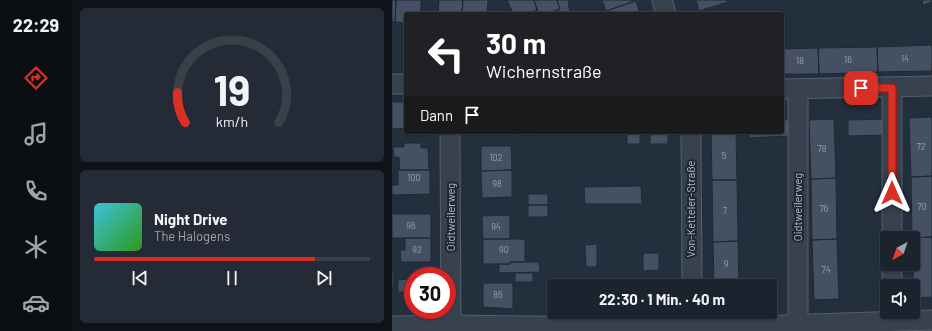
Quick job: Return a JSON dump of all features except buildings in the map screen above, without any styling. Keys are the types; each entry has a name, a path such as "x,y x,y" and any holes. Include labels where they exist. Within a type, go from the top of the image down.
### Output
{"street":[{"path":"662,0 665,12"},
{"path":"392,84 404,84"},
{"path":"790,89 932,86"},
{"path":"892,88 892,231"},
{"name":"Oidtweilerweg","path":"790,89 798,324"},
{"name":"Oidtweilerweg","path":"450,134 451,325"},
{"name":"Von-Ketteler-Straße","path":"691,134 692,279"},
{"path":"392,326 798,324 880,318"},
{"path":"919,319 932,320"}],"route":[{"path":"861,88 892,88 892,193"}]}
